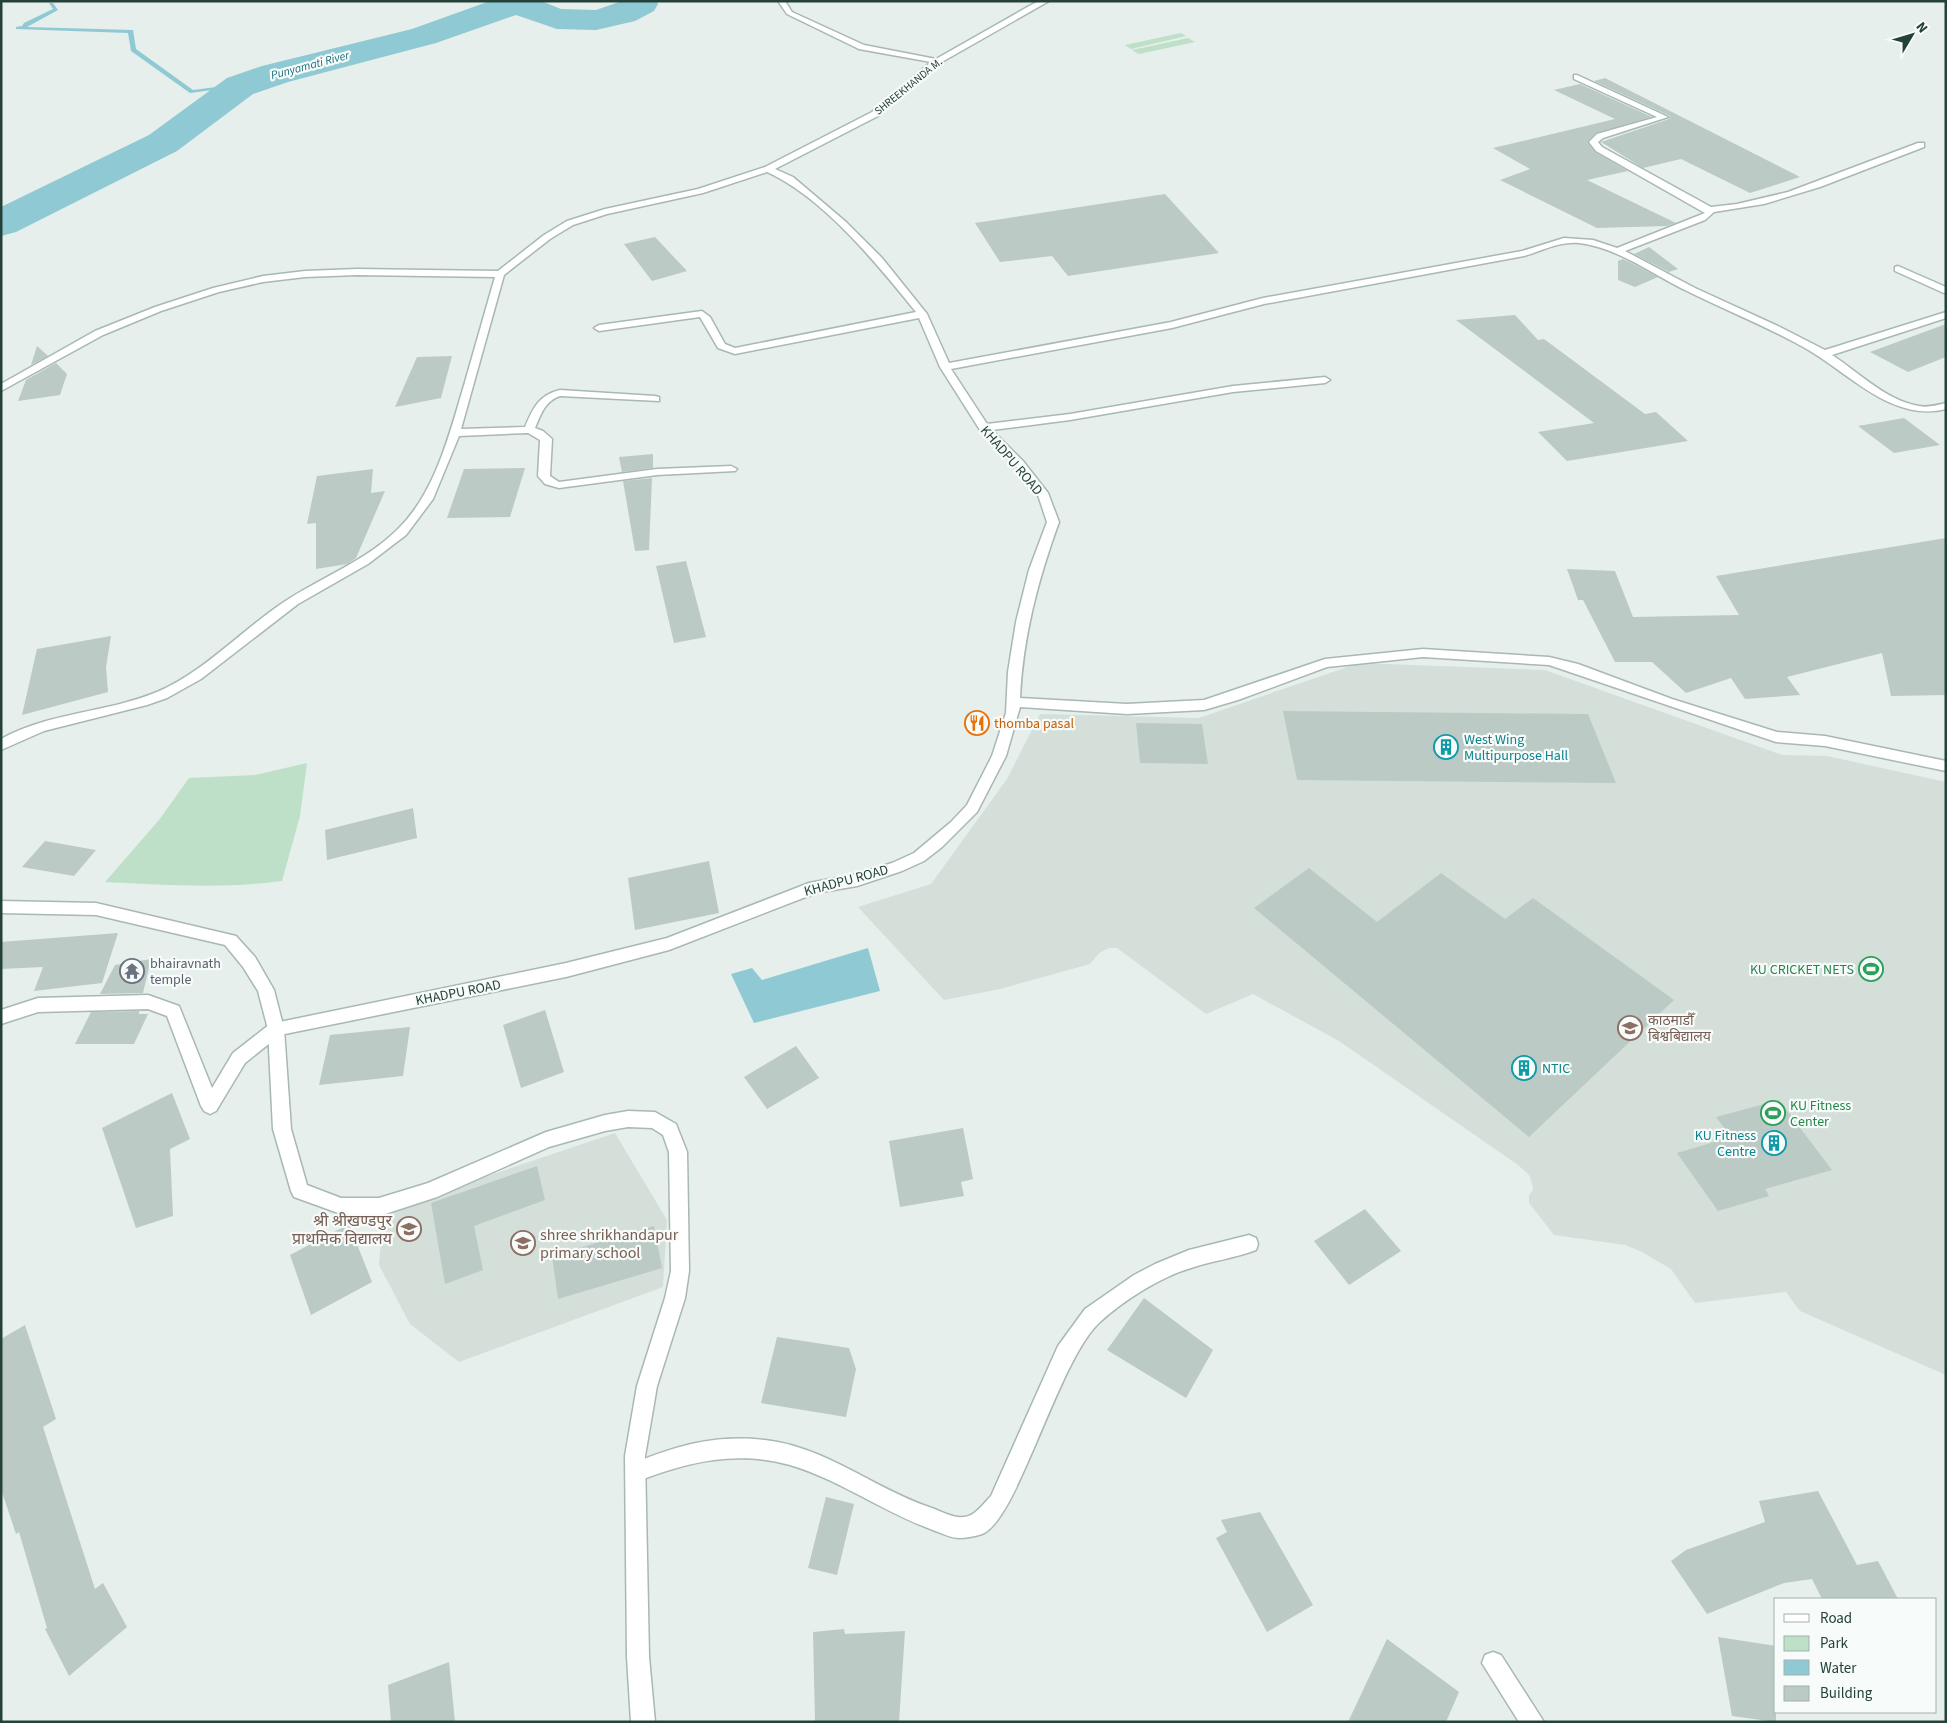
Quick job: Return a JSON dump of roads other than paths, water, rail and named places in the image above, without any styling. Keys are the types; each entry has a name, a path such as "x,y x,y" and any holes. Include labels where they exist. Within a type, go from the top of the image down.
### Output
{"street":[{"path":"781,1 789,13 862,47 937,61"},
{"name":"SHREEKHANDA M.","path":"500,274 546,237 570,223 605,212 700,191 768,169 875,114 937,61 1033,6 1046,1"},
{"path":"1577,77 1664,117 1600,136 1594,142 1599,149 1710,210 1742,208 1775,199 1921,145"},
{"name":"KHADPU ROAD","path":"1,1017 38,1005 148,1002 173,1011 210,1106 239,1058 276,1029 566,970 645,951 699,933 814,887 857,880 896,867 919,857 956,826 972,808 999,756 1015,702 1014,672 1022,622 1035,570 1053,522 1044,495 1019,463 984,428 945,367 922,314 879,260 842,224 790,179 768,169"},
{"path":"1617,251 1702,218 1709,214 1710,210"},
{"path":"945,367 1172,325 1262,301 1524,253 1562,240 1576,239 1617,251 1824,354 1893,399 1908,406 1916,409 1936,410 1946,406"},
{"path":"1898,269 1946,291"},
{"path":"1,388 99,333 158,309 216,290 262,279 305,274 357,272 500,274 455,433 422,509 403,532 376,554 294,601 191,678 163,695 120,709 30,729 1,745"},
{"path":"599,328 702,314 707,317 720,346 726,350 735,351 922,314"},
{"path":"1824,354 1946,315"},
{"path":"984,428 1061,418 1234,389 1325,380"},
{"path":"529,430 542,401 550,395 560,393 655,398"},
{"path":"455,433 529,430 538,433 546,439 544,476 549,482 559,485 657,472 731,469"},
{"path":"1015,702 1127,709 1204,705 1234,697 1325,663 1422,653 1481,657 1549,662 1573,667 1668,702 1776,737 1825,741 1946,766"},
{"path":"1,907 96,909 230,940 249,962 266,990 276,1029 282,1129 300,1191 341,1206 379,1207 431,1191 546,1140 605,1123 628,1119 655,1120 670,1130 678,1152 680,1271 675,1298 647,1386 635,1456 638,1657 643,1722"},
{"path":"636,1472 672,1458 716,1449 743,1448 765,1450 789,1455 832,1470 906,1510 958,1528 980,1524 998,1503 1065,1353 1092,1316 1141,1281 1162,1270 1189,1259 1248,1244"},
{"path":"1493,1663 1533,1722"}],"water":[{"path":"868,948 880,991 754,1023 731,974 752,968 762,980"}],"waterway":[{"name":"Punyamati River","path":"1,223 122,165 163,143 240,86 275,74 424,36 487,12 518,4 557,19 596,20 623,14 642,4 641,1"},
{"path":"24,28 26,24 56,9 51,4"},
{"path":"18,28 131,31 133,50 192,92 240,86"}],"place":[{"name":"thomba pasal","path":"977,723"},
{"name":"West Wing Multipurpose Hall","path":"1446,747"},
{"name":"KU CRICKET NETS","path":"1871,969"},
{"name":"bhairavnath temple","path":"132,971"},
{"name":"काठमाडौँ बिश्वबिद्यालय","path":"1630,1028"},
{"name":"NTIC","path":"1524,1068"},
{"name":"KU Fitness Center","path":"1773,1113"},
{"name":"KU Fitness Centre","path":"1774,1143"},
{"name":"श्री श्रीखण्डपुर प्राथमिक विद्यालय","path":"409,1229"},
{"name":"shree shrikhandapur primary school","path":"523,1243"}]}
